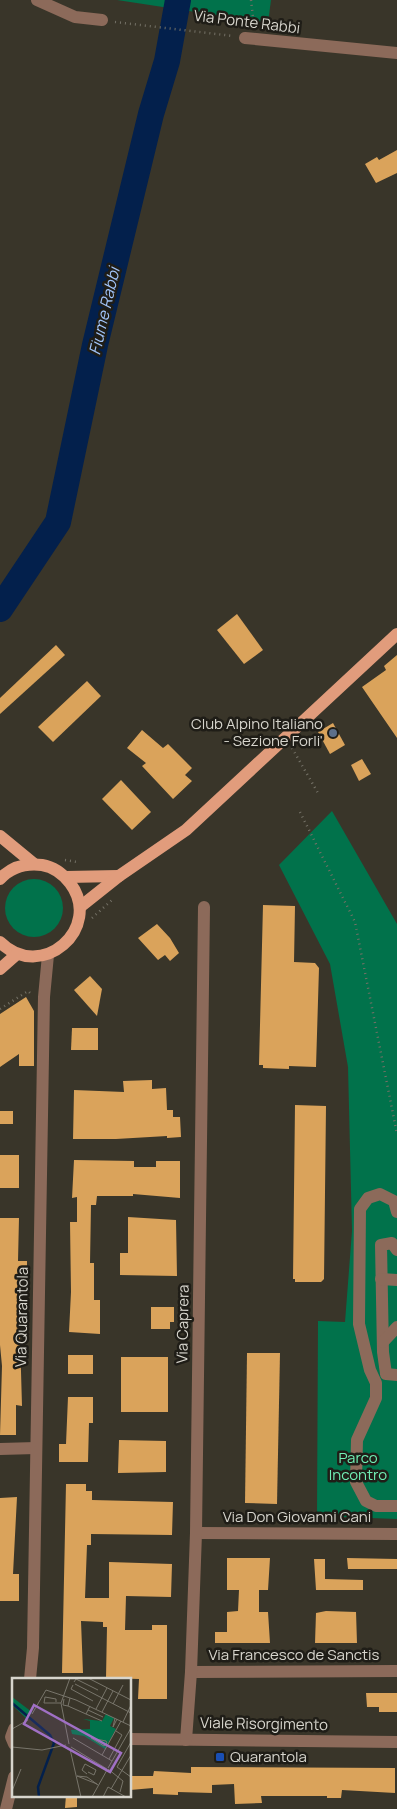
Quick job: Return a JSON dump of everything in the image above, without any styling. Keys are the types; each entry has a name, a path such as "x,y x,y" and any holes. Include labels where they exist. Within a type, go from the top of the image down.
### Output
{"main road":[{"path":"80,907 119,876 186,830 397,634"},
{"path":"0,836 34,864"},
{"path":"0,879 19,866 34,864 57,870 66,877 77,896 80,907 75,931 59,949 48,955 38,957 17,954 0,942"},
{"path":"66,877 119,876"},
{"path":"0,969 17,954"}],"street":[{"path":"37,0 75,17 102,20"},
{"name":"Via Ponte Rabbi","path":"250,38 397,53"},
{"name":"Via Caprera","path":"186,1740 191,1672 196,1533 204,907"},
{"name":"Via Quarantola","path":"30,1678 44,997 48,955"},
{"path":"397,1212 394,1201 380,1194 368,1198 360,1209 359,1324 370,1370 376,1383 376,1398 357,1440 356,1468 356,1482 366,1500 376,1506 397,1506"},
{"path":"397,1250 392,1243 381,1245 383,1342 386,1374 397,1375"},
{"path":"381,1280 397,1280"},
{"path":"383,1342 397,1327"},
{"path":"0,1449 36,1448"},
{"name":"Via Don Giovanni Cani","path":"196,1533 397,1534"},
{"name":"Via Francesco de Sanctis","path":"191,1672 397,1671"},
{"name":"Viale Risorgimento","path":"131,1739 397,1742"},
{"path":"6,1809 12,1785"}],"path":[{"path":"250,38 252,0"},
{"name":"Via Ponte Rabbi","path":"102,20 250,38"},
{"path":"292,747 318,793"},
{"path":"300,812 355,922 397,1134"}],"green space":[{"path":"117,0 271,0 268,23"},
{"name":"Parco Incontro","path":"332,811 397,924 397,1519 317,1516 318,1321 345,1322 352,1231 348,1067 330,964 279,865"},
{"path":"28,879 40,879 55,887 63,902 63,914 55,929 40,937 28,937 13,929 5,914 5,902 13,887"}],"building":[{"path":"397,150 397,173 376,183 365,164 377,157 379,160"},
{"path":"237,614 263,650 244,664 217,630"},
{"path":"56,645 65,655 0,714 0,698"},
{"path":"397,655 397,738 362,687 386,670 384,666"},
{"path":"87,681 101,696 53,742 38,727"},
{"path":"333,723 345,745 330,754 318,732"},
{"path":"142,730 163,748 168,744 192,768 185,775 192,781 173,799 142,766 146,763 127,748"},
{"path":"362,759 371,774 359,781 351,765"},
{"path":"121,780 151,812 132,830 102,799"},
{"path":"263,905 295,906 294,962 315,963 319,968 316,1067 289,1066 289,1069 263,1068 263,1065 259,1065"},
{"path":"157,924 170,938 179,953 170,961 165,955 158,960 138,938"},
{"path":"90,976 102,989 97,1016 74,990"},
{"path":"26,997 34,1011 34,1066 19,1066 19,1054 0,1067 0,1014"},
{"path":"72,1028 98,1028 98,1050 71,1050"},
{"path":"152,1080 152,1089 166,1088 167,1110 173,1110 173,1117 180,1117 181,1137 73,1139 74,1090 124,1092 123,1081"},
{"path":"295,1105 326,1106 324,1279 321,1282 295,1282 295,1279 293,1279"},
{"path":"0,1111 13,1111 13,1124 0,1124"},
{"path":"0,1155 19,1155 19,1188 0,1188"},
{"path":"74,1160 134,1161 134,1167 156,1167 156,1161 180,1161 180,1198 133,1194 133,1196 97,1196 96,1205 91,1205 90,1263 94,1263 94,1300 100,1300 100,1334 69,1332 71,1292 70,1222 77,1222 77,1197 72,1198"},
{"path":"128,1217 176,1220 177,1276 120,1275 120,1253 128,1253"},
{"path":"0,1218 19,1218 18,1261 27,1261 27,1272 22,1272 22,1302 19,1302 22,1406 16,1405 16,1435 0,1435 2,1366 0,1345"},
{"path":"151,1307 174,1307 174,1322 170,1322 170,1329 151,1329"},
{"path":"247,1353 280,1353 277,1504 245,1503"},
{"path":"68,1355 93,1355 93,1374 68,1374"},
{"path":"121,1357 168,1357 168,1412 121,1412"},
{"path":"68,1397 93,1397 93,1423 89,1423 88,1462 59,1462 59,1444 66,1444"},
{"path":"119,1440 166,1441 166,1472 118,1473"},
{"path":"66,1484 86,1484 86,1491 92,1491 92,1500 173,1502 172,1535 91,1534 91,1545 87,1545 85,1598 109,1598 109,1562 172,1564 171,1597 126,1596 125,1630 152,1630 152,1625 167,1625 167,1699 138,1699 139,1679 106,1678 107,1627 103,1627 103,1622 81,1621 83,1673 62,1673"},
{"path":"17,1497 13,1574 19,1574 19,1601 0,1601 0,1498"},
{"path":"227,1558 270,1558 268,1590 259,1590 259,1612 268,1612 270,1643 215,1643 215,1632 227,1632 227,1612 238,1611 239,1590 227,1590"},
{"path":"347,1558 397,1559 397,1569 348,1569"},
{"path":"314,1559 325,1559 325,1579 363,1580 363,1590 316,1590"},
{"path":"326,1611 356,1612 357,1643 315,1643 316,1613"},
{"path":"366,1693 397,1693 397,1712 379,1712 379,1707 367,1707"},
{"path":"191,1767 395,1768 395,1793 342,1790 341,1798 327,1798 327,1796 261,1796 262,1803 235,1804 234,1784 212,1785 212,1793 178,1792 178,1795 153,1794 153,1788 131,1790 131,1776 153,1776 154,1771 191,1773"},
{"path":"66,1796 77,1796 77,1807 65,1808"}],"waterway":[{"name":"Fiume Rabbi","path":"0,609 58,522 95,345 151,114 167,61 178,0"}],"place":[{"name":"Club Alpino Italiano - Sezione Forli'","path":"333,733"},
{"name":"Quarantola","path":"220,1757"}]}
